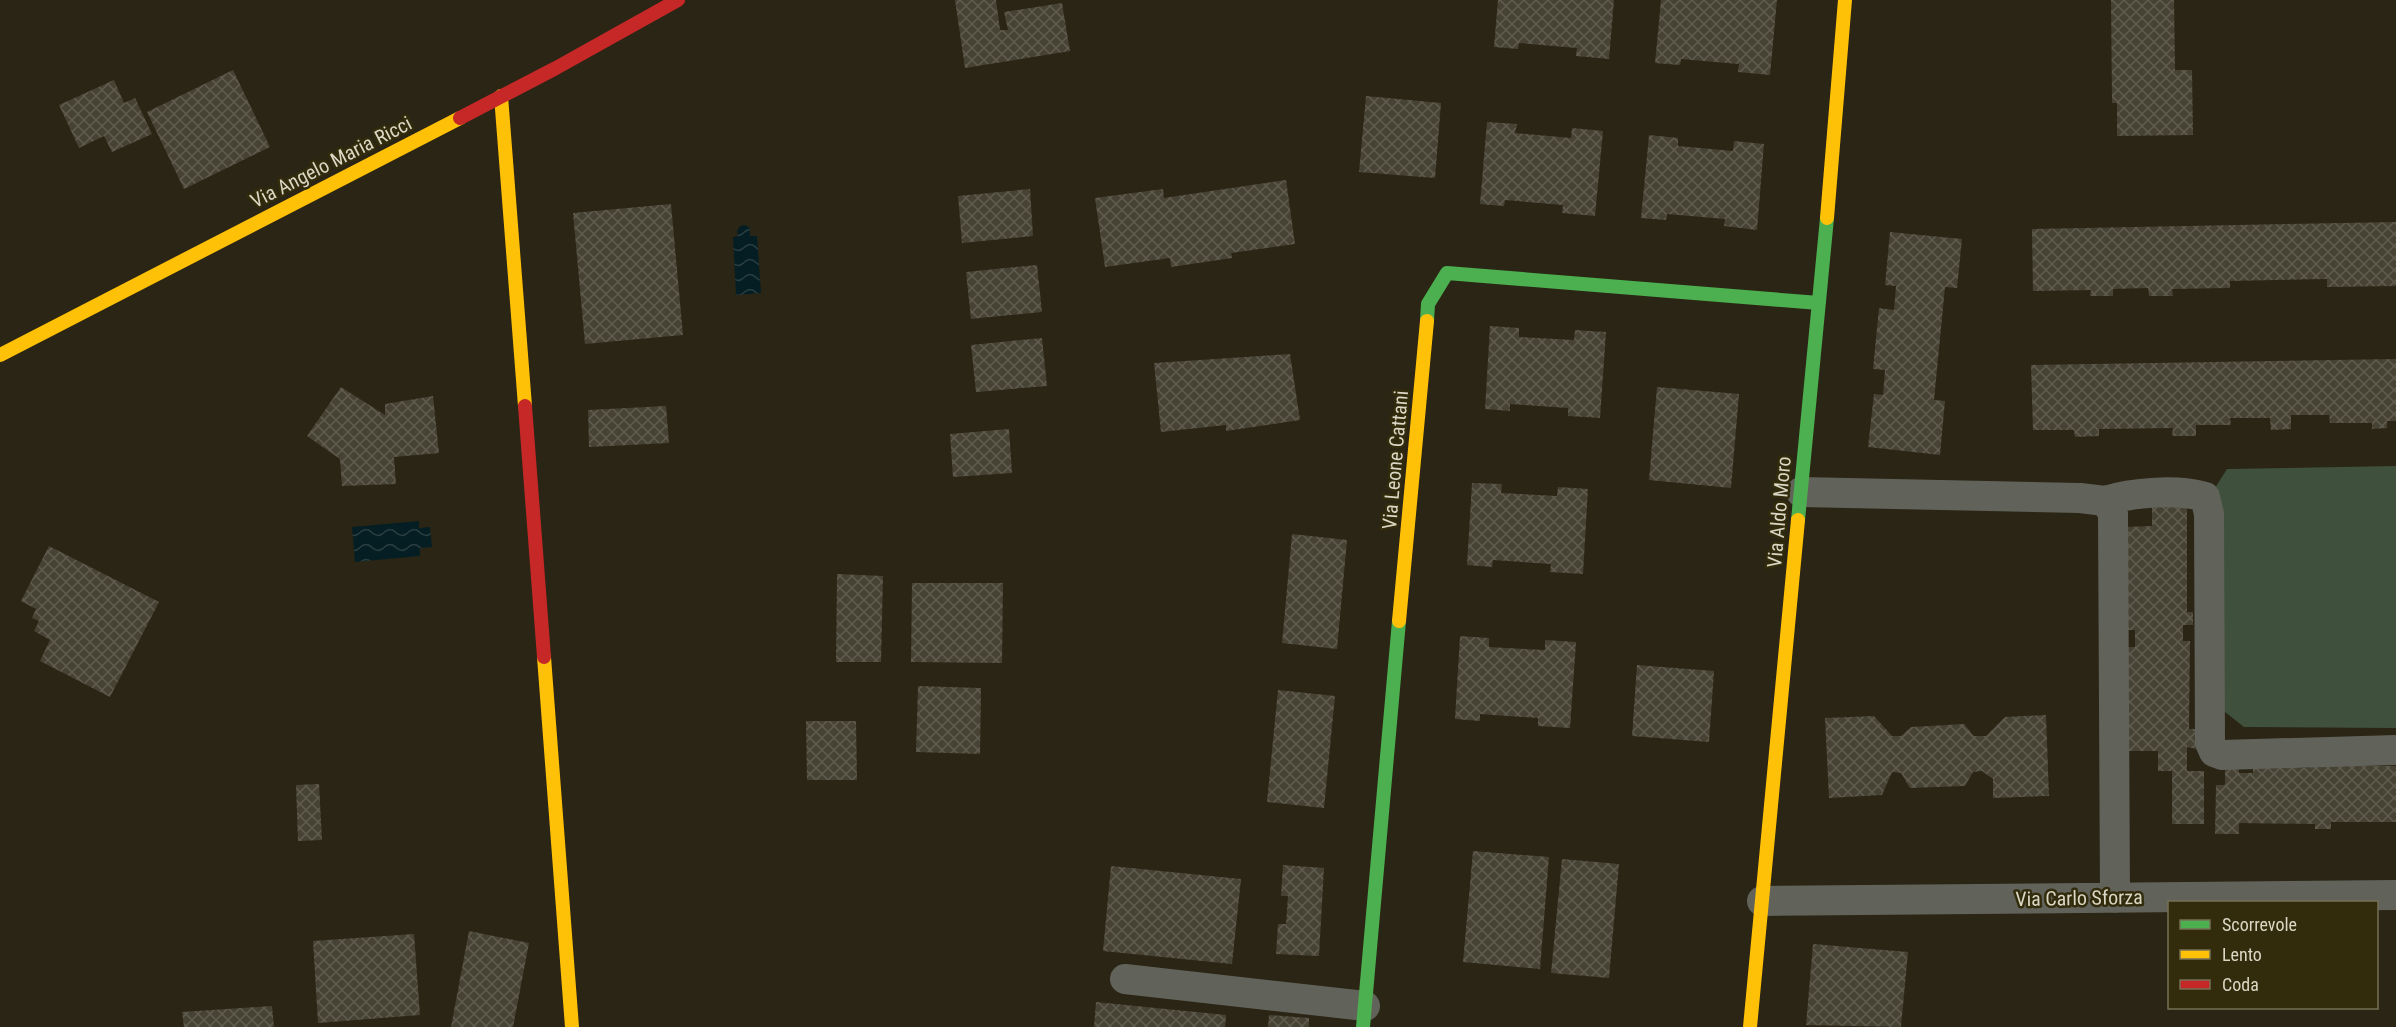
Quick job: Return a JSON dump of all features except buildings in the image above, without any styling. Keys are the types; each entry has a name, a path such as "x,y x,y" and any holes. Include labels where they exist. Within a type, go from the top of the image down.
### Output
{"street":[{"name":"Via Angelo Maria Ricci","path":"0,355 501,96 678,0"},
{"name":"Via Aldo Moro","path":"1750,1027 1819,303 1845,0"},
{"path":"501,96 572,1027"},
{"name":"Via Leone Cattani","path":"1364,1017 1428,304 1447,273 1819,303"},
{"path":"1801,492 2080,498 2105,501 2123,495 2192,493 2205,497 2209,514 2210,743 2214,752 2223,755 2396,750"},
{"path":"2105,501 2113,513 2115,898"},
{"name":"Via Carlo Sforza","path":"1762,901 2396,895"},
{"path":"1125,979 1364,1017"}],"green space":[{"path":"2396,466 2396,728 2244,727 2220,708 2215,488 2227,469"}],"water":[{"path":"745,225 750,228 750,236 757,236 761,293 736,295 733,237 738,236 737,231 740,226"},
{"path":"419,521 419,528 430,527 432,547 420,548 420,556 355,562 352,527"}],"traffic: fast":[{"path":"1798,520 1827,218"},
{"path":"1427,321 1428,304 1447,273 1819,303"},
{"path":"1363,1027 1399,621"}],"traffic: slow":[{"path":"1827,218 1845,0"},
{"path":"501,96 525,406"},
{"path":"0,355 460,118"},
{"path":"1399,621 1427,321"},
{"path":"1750,1027 1798,520"},
{"path":"544,657 572,1027"}],"traffic: jam":[{"path":"460,118 678,0"},
{"path":"525,406 544,657"}]}
